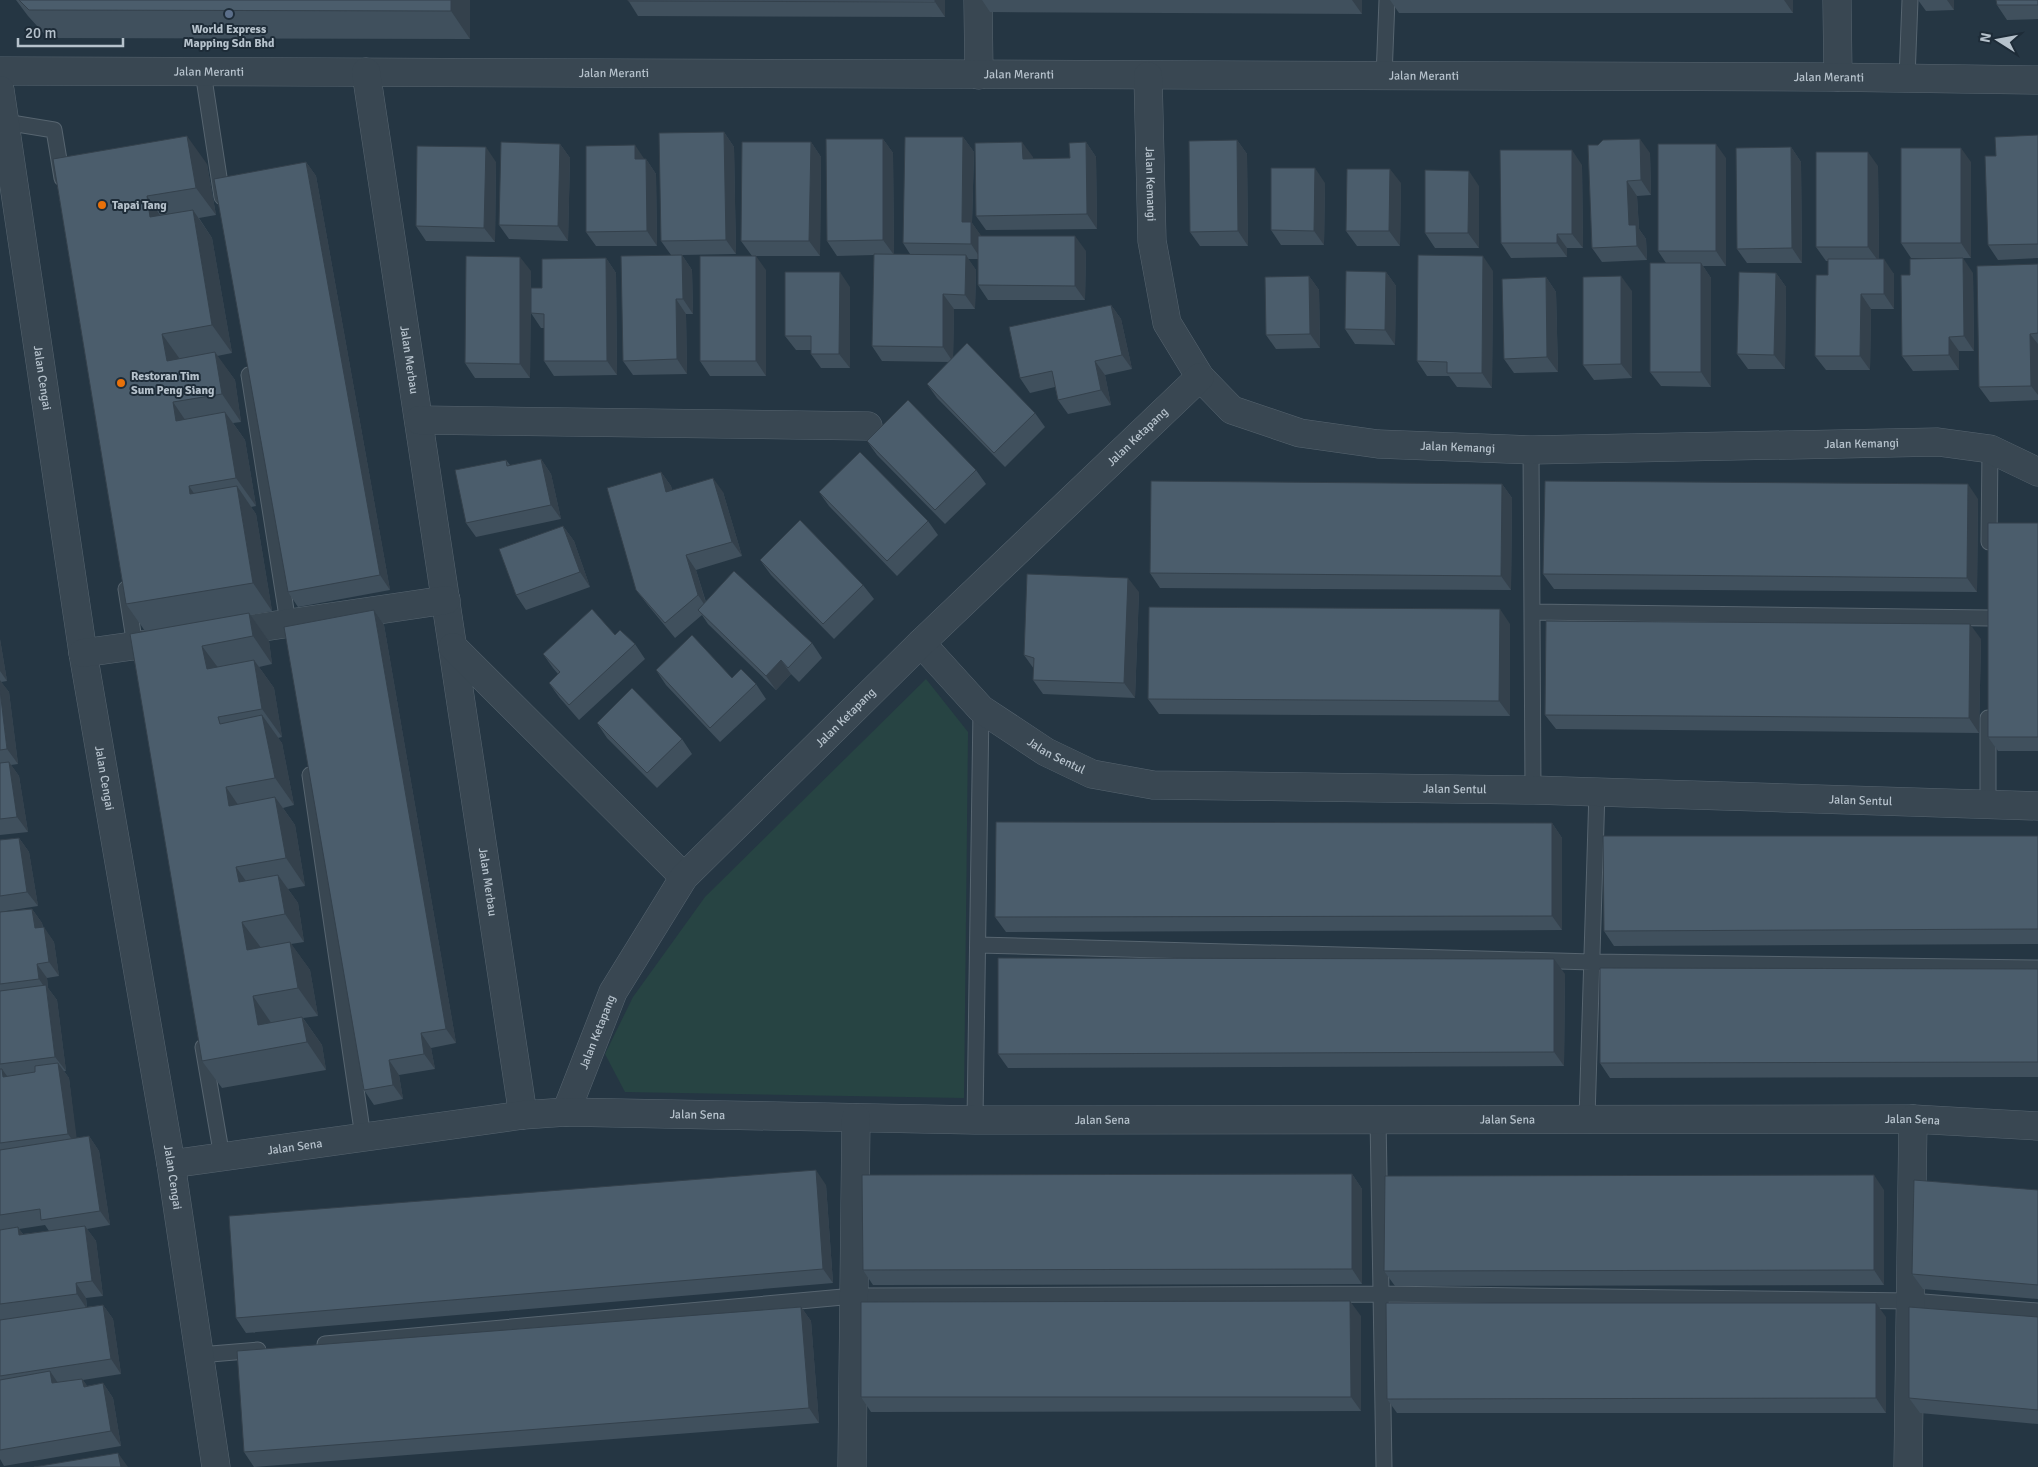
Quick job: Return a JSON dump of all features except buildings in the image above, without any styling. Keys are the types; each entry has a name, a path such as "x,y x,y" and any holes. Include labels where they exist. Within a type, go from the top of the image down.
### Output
{"street":[{"path":"978,0 979,75"},
{"path":"1837,0 1838,77"},
{"name":"Jalan Meranti","path":"0,70 1384,77 1838,77 2038,80"},
{"name":"Jalan Merbau","path":"366,72 523,1115"},
{"name":"Jalan Kemangi","path":"1148,76 1152,241 1167,323 1200,377 1232,410 1300,433 1378,444 1531,450 1938,442 1990,449 2038,472"},
{"name":"Jalan Cengai","path":"0,90 83,653 171,1164 216,1467"},
{"name":"Jalan Ketapang","path":"566,1112 613,992 684,877 921,643 1200,377"},
{"path":"419,420 868,426"},
{"path":"83,653 136,656 197,636 289,632 446,600"},
{"name":"Jalan Sentul","path":"921,643 981,709 1046,752 1092,774 1153,785 1597,791 2038,806"},
{"path":"453,647 684,877"},
{"name":"Jalan Sena","path":"171,1164 523,1115 566,1112 975,1120 1378,1118 1913,1119 2038,1126"},
{"path":"852,1467 856,1118"},
{"path":"1908,1467 1913,1119"}],"lane":[{"path":"1384,77 1387,0"},
{"path":"1907,78 1910,0"},
{"path":"203,72 224,210"},
{"path":"5,122 54,130 65,198"},
{"path":"247,357 289,632"},
{"path":"1989,558 1990,449"},
{"path":"1531,450 1533,790"},
{"path":"124,578 136,656"},
{"path":"1532,612 1989,613 1989,637"},
{"path":"1988,706 1988,804"},
{"path":"975,1120 981,709"},
{"path":"308,759 363,1137"},
{"path":"1587,1118 1597,791"},
{"path":"978,945 1592,962 2038,968"},
{"path":"200,1029 222,1157"},
{"path":"1378,1118 1384,1467"},
{"path":"308,1346 854,1296 1381,1294 1911,1301 2038,1311"},
{"path":"199,1355 269,1349"}],"green space":[{"path":"926,679 968,732 964,1098 625,1092 605,1054 633,997 705,897"}],"place":[{"name":"World Express Mapping Sdn Bhd","path":"229,14"},
{"name":"Tapai Tang","path":"102,205"},
{"name":"Restoran Tim Sum Peng Siang","path":"121,383"}]}
